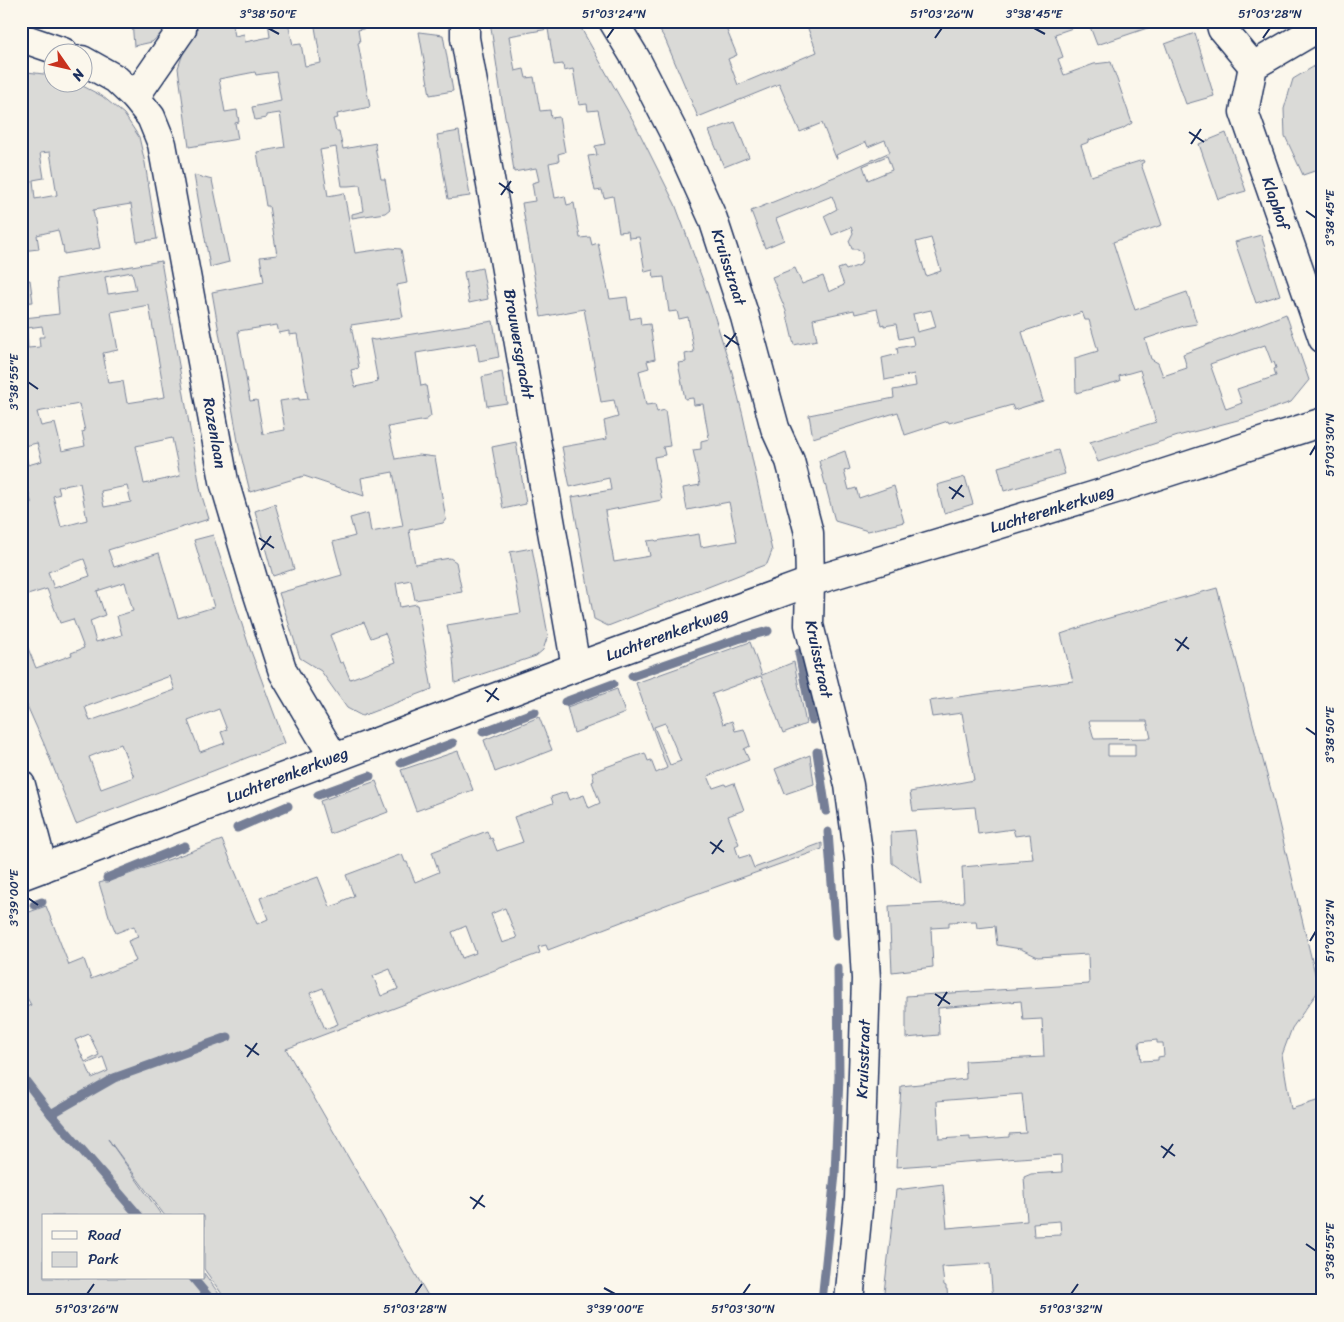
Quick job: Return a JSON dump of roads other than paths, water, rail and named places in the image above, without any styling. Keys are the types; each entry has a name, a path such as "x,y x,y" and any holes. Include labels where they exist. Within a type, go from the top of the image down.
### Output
{"street":[{"name":"Brouwersgracht","path":"465,21 476,100 576,667"},
{"name":"Kruisstraat","path":"613,21 678,139 713,219 745,317 775,428 790,460 808,533 809,625 849,785 859,859 864,942 866,979 859,1198 850,1301"},
{"path":"1220,21 1222,29 1253,66 1323,25"},
{"path":"135,97 182,29"},
{"path":"21,40 28,40 42,45"},
{"name":"Rozenlaan","path":"92,66 116,79 135,97 151,117 162,144 224,481 283,672 334,758"},
{"name":"Klaphof","path":"1253,66 1244,112 1323,339"},
{"name":"Luchterenkerkweg","path":"32,872 576,667 810,582 1122,487 1323,422"},
{"path":"21,785 32,872"}],"waterway":[{"path":"632,676 738,639 768,631"},
{"path":"799,653 812,720"},
{"path":"565,702 613,684"},
{"path":"483,732 535,712"},
{"path":"401,763 453,743"},
{"path":"817,752 826,811"},
{"path":"318,795 370,776"},
{"path":"237,828 288,806"},
{"path":"828,832 836,936"},
{"path":"107,878 185,846"},
{"path":"34,905 42,902"},
{"path":"822,1301 835,1174 839,1077 838,968"},
{"path":"51,1114 114,1078 228,1037"},
{"path":"21,1075 51,1114 137,1214"},
{"path":"195,1280 212,1301"}]}
